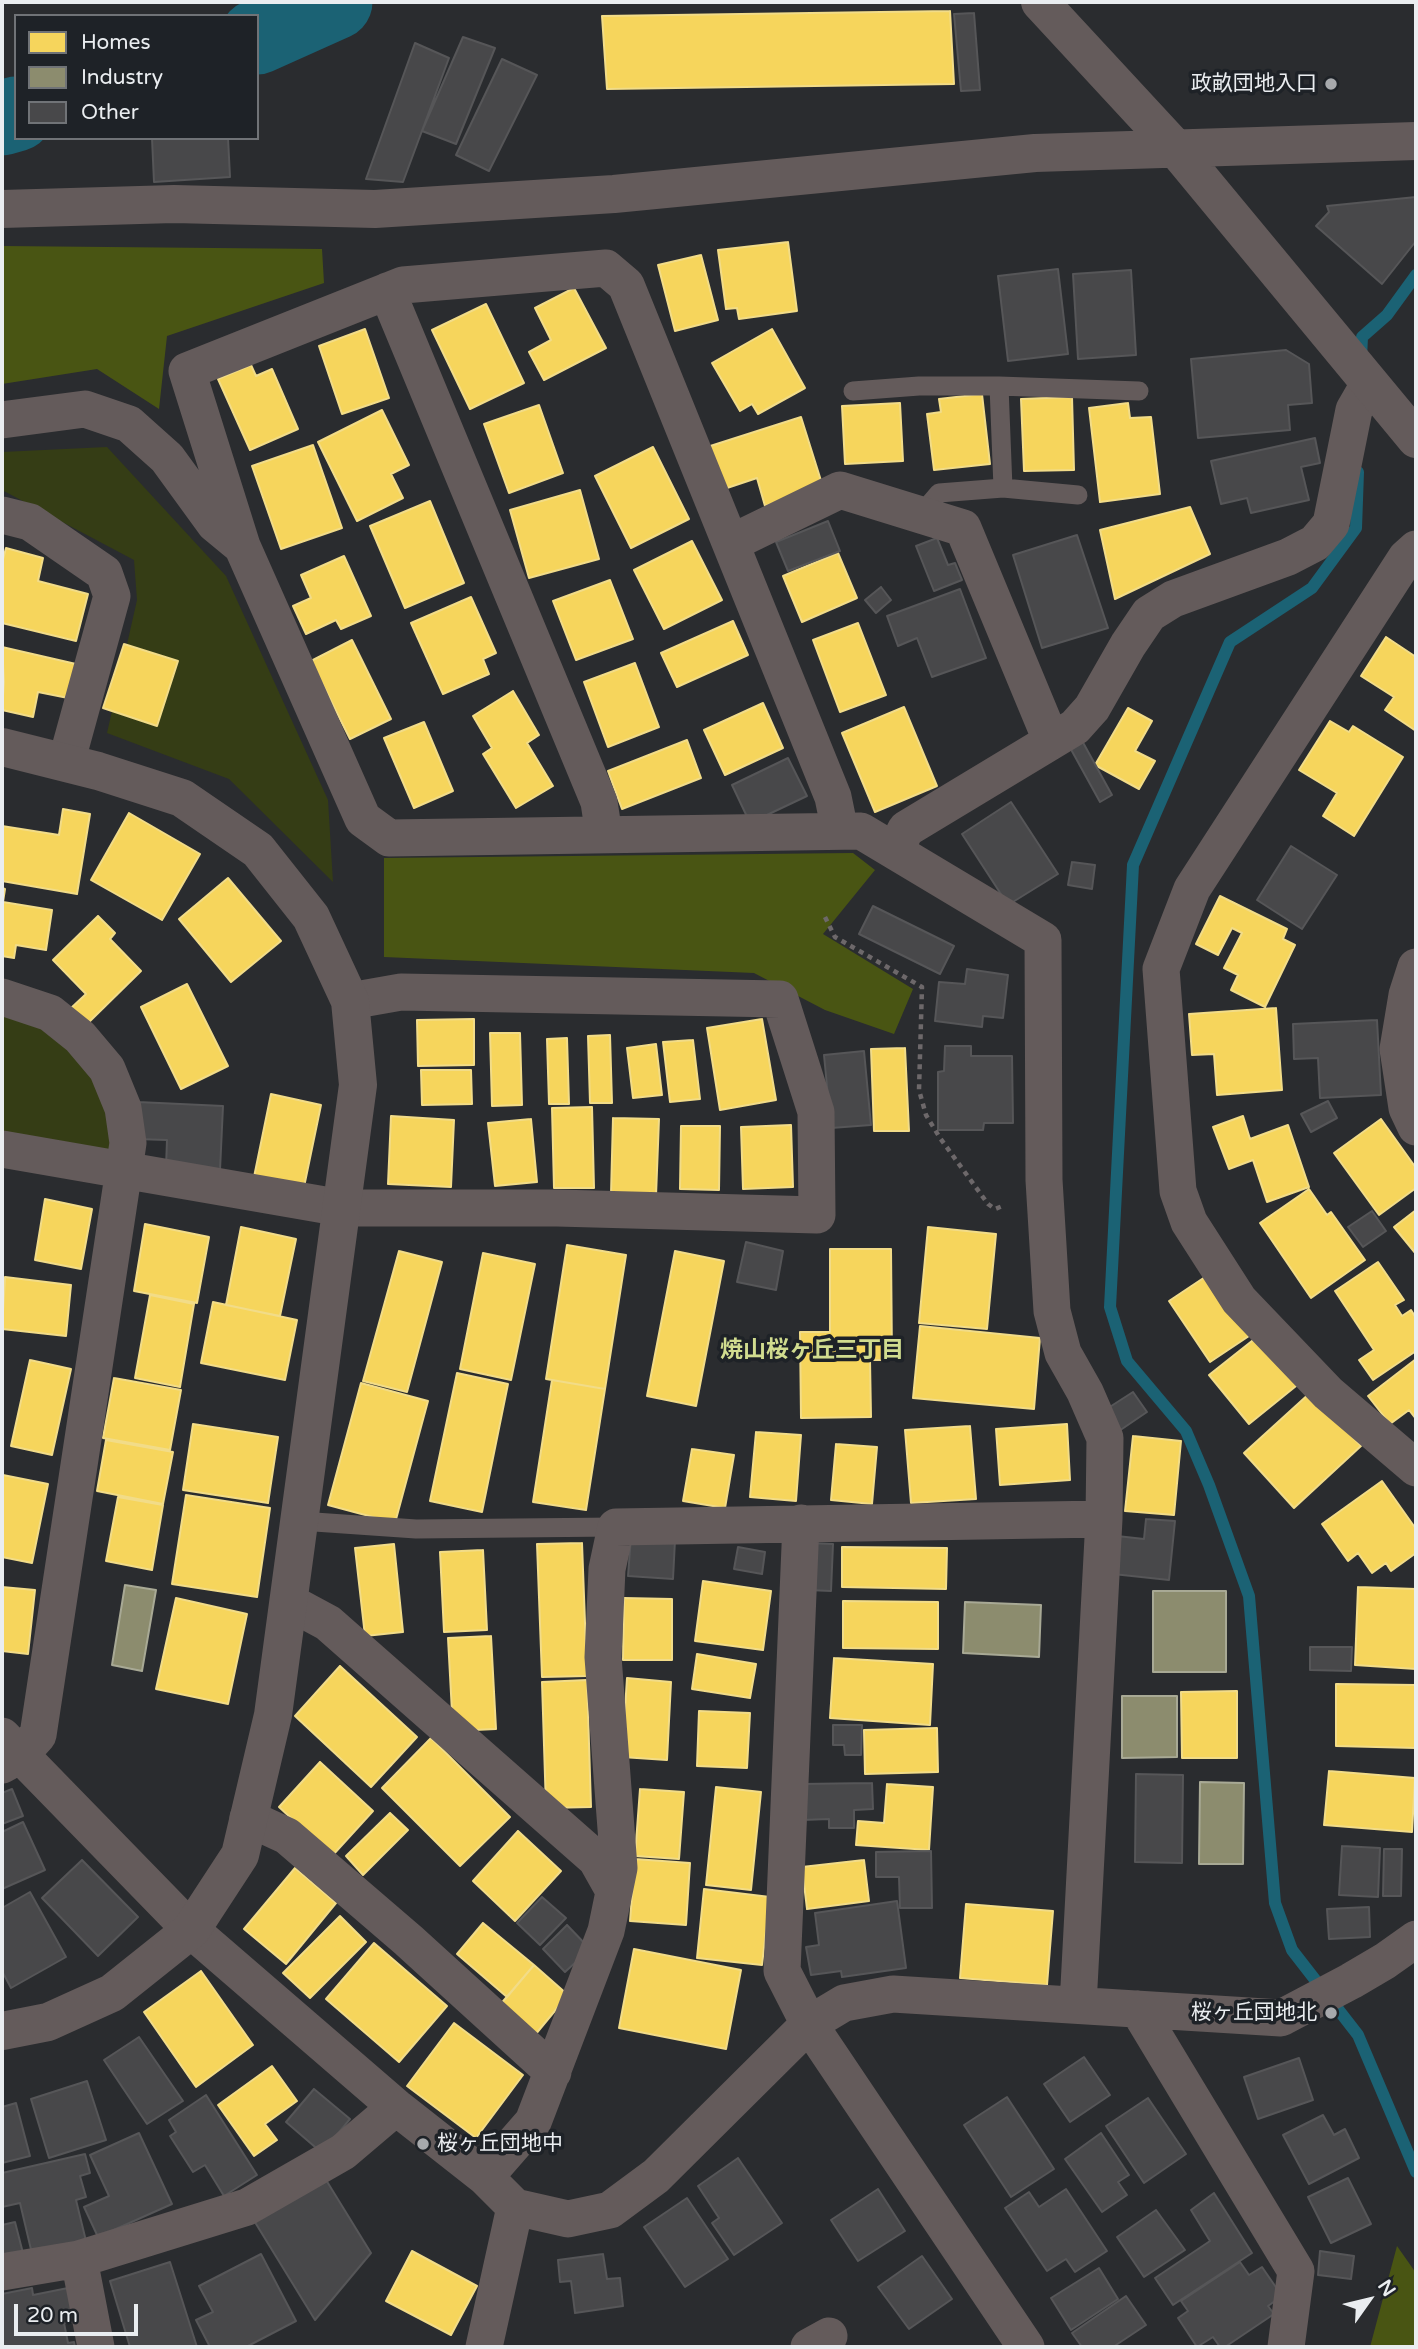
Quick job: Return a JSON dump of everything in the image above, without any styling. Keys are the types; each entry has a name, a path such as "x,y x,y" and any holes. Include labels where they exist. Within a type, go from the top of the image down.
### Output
{"street":[{"path":"1049,13 1176,149 1416,439"},
{"path":"2,209 174,204 375,209 614,194 1035,153 1416,141"},
{"path":"840,831 833,797 626,285 606,268 403,285 187,371 242,546 363,819 389,838 861,831 1043,940 1044,1180 1052,1311 1063,1353 1085,1392 1105,1438 1104,1519 1078,2005"},
{"path":"387,291 599,802 604,835"},
{"path":"895,850 906,829 1074,727 1093,708 1128,645 1149,614 1173,598 1288,556 1315,543 1331,524 1354,410 1359,370"},
{"path":"2,420 85,409 129,424 167,458 215,524 242,546"},
{"path":"731,543 840,490 963,528 1051,740"},
{"path":"2,515 30,522 104,573 112,596 66,763"},
{"path":"1416,549 1406,558 1192,889 1161,969 1178,1191 1189,1222 1239,1300 1328,1393 1416,1468"},
{"path":"2,747 98,771 181,798 258,850 311,917 350,1001 358,1085 273,1715 240,1854 191,1930 112,1993 48,2022 2,2031"},
{"path":"1416,967 1407,995 1398,1049 1407,1108 1416,1127"},
{"path":"2,1149 342,1208 557,1208 817,1215 816,1112 780,999 401,992 350,1001"},
{"path":"2,997 50,1013 80,1037 107,1069 123,1108 128,1143 38,1735 8,1752 191,1930 396,2107 485,2177 515,2207 568,2219 610,2210 656,2176 809,2024 844,2003 893,1994 1281,2018 1337,1990 1416,1939"},
{"path":"485,2177 533,2122 606,1931 619,1868 603,1657 607,1569 617,1527 1104,1519"},
{"path":"801,1523 782,1971 809,2024 1026,2347"},
{"path":"289,1602 328,1623 596,1859 614,1891"},
{"path":"248,1818 287,1836 408,1940 553,2072"},
{"path":"1138,2009 1296,2271 1286,2347"},
{"path":"2,2272 79,2259 247,2207 343,2152 396,2107"},
{"path":"484,2347 515,2207"},
{"path":"79,2259 96,2347"}],"lane":[{"path":"853,391 919,386 1139,391"},
{"path":"999,386 1003,488"},
{"path":"921,514 939,494 1003,488 1078,495"},
{"path":"300,1521 416,1529 617,1527"}],"path":[{"path":"825,917 835,937 922,987 919,1090 926,1115 940,1139 988,1204 995,1209 1002,1208 1044,1180"}],"green space":[{"path":"2,246 322,249 324,283 167,336 159,409 97,369 2,384"},
{"path":"107,447 226,576 328,800 333,882 229,779 107,733 137,600 134,560 2,490 2,452"},
{"path":"853,853 875,870 823,934 913,989 894,1034 825,1010 754,973 384,957 384,858"},
{"path":"2,1011 32,1022 100,1074 114,1153 2,1134"},
{"path":"1397,2246 1416,2273 1416,2347 1370,2347"}],"building: Homes":[{"path":"950,11 954,84 607,89 602,16"},
{"path":"788,242 797,311 739,319 737,308 726,309 718,250"},
{"path":"701,255 718,320 675,331 658,265"},
{"path":"574,288 606,348 544,380 529,352 551,340 535,308"},
{"path":"486,304 524,383 470,409 432,330"},
{"path":"365,329 389,398 342,414 319,346"},
{"path":"772,329 805,388 758,414 752,404 740,411 712,363"},
{"path":"251,365 256,376 272,369 298,429 250,450 218,379"},
{"path":"982,394 990,464 934,470 927,414 941,412 939,399"},
{"path":"1072,397 1074,470 1024,471 1021,399"},
{"path":"900,403 903,461 845,464 842,406"},
{"path":"1128,403 1130,418 1151,417 1160,494 1100,502 1089,408"},
{"path":"539,405 563,473 509,493 484,424"},
{"path":"382,410 409,465 391,474 403,498 357,521 318,442"},
{"path":"801,417 823,487 765,506 757,478 718,491 704,448"},
{"path":"313,445 342,528 281,549 252,466"},
{"path":"653,447 689,519 631,548 595,476"},
{"path":"580,490 599,559 529,578 510,510"},
{"path":"430,501 464,583 405,608 370,526"},
{"path":"1190,507 1210,554 1115,599 1100,530"},
{"path":"692,541 722,600 664,629 634,570"},
{"path":"6,548 43,558 38,581 88,594 76,641 2,623 2,563"},
{"path":"838,553 857,598 802,622 783,576"},
{"path":"344,556 371,616 341,629 336,620 306,634 293,606 311,598 301,575"},
{"path":"610,580 633,639 576,660 553,601"},
{"path":"471,597 496,653 483,659 489,674 443,694 411,623"},
{"path":"733,621 748,655 677,687 661,653"},
{"path":"858,623 886,695 840,712 813,640"},
{"path":"1386,637 1416,657 1416,731 1385,710 1394,697 1361,676"},
{"path":"352,640 391,719 350,739 311,661"},
{"path":"124,644 178,661 157,726 103,708"},
{"path":"2,647 76,664 68,698 38,692 33,717 2,710"},
{"path":"635,663 659,727 608,747 584,682"},
{"path":"513,691 539,735 527,743 553,786 516,808 483,754 492,748 473,716"},
{"path":"763,703 783,748 725,775 704,730"},
{"path":"904,707 937,786 875,812 842,733"},
{"path":"1128,708 1152,721 1135,751 1155,761 1139,789 1095,765"},
{"path":"1330,721 1349,732 1353,726 1403,757 1354,836 1323,816 1337,793 1299,770"},
{"path":"424,722 453,791 414,808 384,738"},
{"path":"687,740 701,778 622,809 608,771"},
{"path":"63,809 90,814 77,894 2,881 2,826 59,835"},
{"path":"129,813 200,854 162,920 91,880"},
{"path":"228,878 281,941 231,982 179,919"},
{"path":"2,888 5,889 3,902 52,910 46,950 16,945 14,958 2,956"},
{"path":"1220,896 1287,929 1283,939 1295,945 1265,1007 1231,990 1238,975 1224,968 1242,933 1232,928 1218,955 1196,944"},
{"path":"98,916 115,933 110,939 141,971 86,1025 70,1009 86,994 53,960"},
{"path":"187,984 228,1066 181,1089 141,1007"},
{"path":"1276,1008 1282,1090 1217,1095 1214,1054 1192,1055 1189,1014"},
{"path":"474,1019 474,1065 418,1066 417,1020"},
{"path":"762,1019 776,1100 720,1110 707,1028"},
{"path":"490,1033 520,1033 522,1105 492,1106"},
{"path":"610,1035 612,1103 590,1103 588,1036"},
{"path":"567,1038 569,1104 549,1104 547,1039"},
{"path":"693,1040 700,1099 670,1102 663,1042"},
{"path":"656,1044 662,1095 633,1098 627,1048"},
{"path":"905,1048 909,1131 874,1131 871,1049"},
{"path":"421,1070 471,1070 472,1104 422,1105"},
{"path":"271,1094 321,1105 304,1187 254,1177"},
{"path":"592,1107 594,1188 554,1188 552,1108"},
{"path":"391,1116 454,1120 451,1187 388,1184"},
{"path":"1243,1116 1250,1139 1288,1125 1309,1187 1267,1202 1253,1160 1229,1169 1213,1127"},
{"path":"613,1118 659,1119 656,1196 611,1194"},
{"path":"531,1119 537,1182 495,1186 488,1123"},
{"path":"1381,1119 1416,1168 1416,1188 1379,1215 1334,1153"},
{"path":"791,1125 793,1187 743,1189 741,1127"},
{"path":"681,1126 720,1126 719,1190 680,1189"},
{"path":"1309,1189 1327,1215 1331,1212 1365,1260 1311,1298 1260,1223"},
{"path":"45,1199 92,1209 81,1269 35,1260"},
{"path":"1416,1210 1416,1254 1394,1227"},
{"path":"145,1224 209,1237 197,1303 134,1291"},
{"path":"241,1227 296,1239 280,1316 226,1305"},
{"path":"928,1227 996,1234 987,1329 919,1323"},
{"path":"567,1245 626,1255 605,1389 546,1379"},
{"path":"830,1249 891,1249 892,1360 870,1360 871,1417 801,1418 800,1332 830,1332"},
{"path":"399,1251 442,1262 407,1392 363,1381"},
{"path":"675,1251 724,1261 696,1406 647,1396"},
{"path":"483,1253 535,1264 511,1380 460,1369"},
{"path":"1378,1262 1404,1300 1395,1305 1402,1316 1411,1310 1416,1318 1416,1351 1373,1380 1359,1360 1374,1350 1335,1291"},
{"path":"1211,1273 1252,1334 1210,1362 1169,1301"},
{"path":"5,1277 71,1285 66,1336 2,1329"},
{"path":"150,1295 194,1304 180,1387 135,1378"},
{"path":"213,1302 297,1320 285,1380 201,1363"},
{"path":"920,1326 1040,1338 1034,1409 913,1398"},
{"path":"1262,1333 1301,1382 1249,1424 1209,1375"},
{"path":"1416,1359 1416,1419 1409,1410 1390,1424 1368,1396"},
{"path":"30,1360 71,1369 52,1455 11,1446"},
{"path":"457,1373 508,1384 482,1512 430,1501"},
{"path":"114,1378 181,1390 170,1450 103,1438"},
{"path":"552,1380 605,1389 586,1510 533,1502"},
{"path":"361,1383 428,1401 395,1523 328,1505"},
{"path":"1311,1392 1361,1446 1294,1508 1244,1453"},
{"path":"193,1424 278,1437 268,1503 183,1490"},
{"path":"1067,1424 1070,1480 1000,1485 996,1429"},
{"path":"970,1426 976,1499 911,1503 905,1430"},
{"path":"756,1432 801,1435 796,1501 750,1497"},
{"path":"1133,1436 1181,1441 1174,1515 1125,1511"},
{"path":"106,1440 173,1452 163,1504 97,1491"},
{"path":"836,1444 877,1447 872,1504 831,1500"},
{"path":"692,1449 734,1455 725,1508 683,1501"},
{"path":"3,1475 48,1484 32,1563 2,1557"},
{"path":"1382,1481 1416,1529 1416,1553 1391,1571 1386,1563 1372,1573 1358,1553 1348,1561 1322,1524"},
{"path":"186,1495 270,1508 257,1597 172,1584"},
{"path":"118,1497 163,1505 152,1570 106,1561"},
{"path":"582,1543 587,1676 542,1677 537,1544"},
{"path":"394,1544 403,1632 365,1636 355,1548"},
{"path":"842,1547 947,1548 946,1589 842,1587"},
{"path":"483,1550 487,1630 444,1632 440,1552"},
{"path":"703,1581 771,1591 763,1650 695,1641"},
{"path":"2,1587 35,1590 28,1654 2,1651"},
{"path":"1358,1587 1416,1589 1416,1669 1355,1665"},
{"path":"176,1598 247,1614 228,1704 156,1689"},
{"path":"624,1598 672,1599 672,1660 623,1660"},
{"path":"843,1601 938,1602 938,1649 843,1648"},
{"path":"491,1636 496,1729 453,1731 448,1638"},
{"path":"697,1654 756,1664 750,1698 692,1689"},
{"path":"834,1658 933,1664 930,1725 830,1718"},
{"path":"340,1666 417,1737 371,1787 295,1716"},
{"path":"627,1678 671,1682 667,1760 622,1757"},
{"path":"587,1680 591,1807 546,1808 542,1682"},
{"path":"1336,1684 1416,1685 1416,1748 1336,1746"},
{"path":"1237,1691 1237,1758 1182,1758 1181,1692"},
{"path":"699,1711 750,1713 747,1768 697,1766"},
{"path":"937,1728 938,1772 865,1774 864,1730"},
{"path":"431,1738 510,1817 460,1866 382,1788"},
{"path":"320,1762 373,1811 332,1856 279,1807"},
{"path":"1329,1771 1415,1778 1412,1832 1324,1825"},
{"path":"887,1784 933,1787 929,1850 856,1845 858,1821 884,1823"},
{"path":"716,1787 761,1792 751,1890 706,1885"},
{"path":"640,1789 684,1792 679,1859 635,1856"},
{"path":"390,1813 408,1830 363,1875 346,1856"},
{"path":"518,1831 561,1871 515,1921 473,1881"},
{"path":"635,1859 690,1863 686,1925 630,1921"},
{"path":"864,1860 869,1901 807,1909 802,1867"},
{"path":"295,1868 336,1903 286,1964 244,1929"},
{"path":"704,1889 770,1897 762,1965 697,1958"},
{"path":"966,1904 1053,1911 1047,1985 960,1978"},
{"path":"340,1916 366,1942 310,1998 283,1973"},
{"path":"483,1923 534,1965 507,1997 457,1954"},
{"path":"374,1943 447,2006 399,2062 326,1999"},
{"path":"634,1949 741,1970 726,2049 619,2028"},
{"path":"534,1965 568,1995 535,2035 499,2006"},
{"path":"201,1971 253,2045 196,2087 144,2012"},
{"path":"454,2023 523,2075 476,2138 407,2086"},
{"path":"272,2066 297,2101 265,2124 277,2140 254,2156 218,2105"},
{"path":"412,2251 477,2286 451,2335 386,2301"}],"building: Industry":[{"path":"125,1585 156,1590 142,1671 112,1665"},
{"path":"1153,1591 1226,1591 1226,1672 1153,1672"},
{"path":"965,1602 1041,1605 1039,1657 963,1653"},
{"path":"1122,1696 1177,1696 1177,1757 1122,1758"},
{"path":"1200,1782 1244,1783 1243,1864 1199,1864"}],"building: Other":[{"path":"974,13 980,90 961,91 954,14"},
{"path":"463,37 495,48 456,144 422,131"},
{"path":"415,43 449,58 403,182 366,179"},
{"path":"502,59 537,75 489,171 456,155"},
{"path":"152,140 228,140 230,177 154,182"},
{"path":"1416,197 1416,241 1382,284 1316,226 1329,212 1327,206"},
{"path":"1058,269 1068,354 1008,361 998,276"},
{"path":"1131,270 1136,355 1078,359 1073,274"},
{"path":"1286,350 1309,364 1312,403 1288,405 1290,430 1198,438 1191,359"},
{"path":"1315,438 1320,463 1301,467 1309,500 1251,513 1247,498 1221,504 1211,461"},
{"path":"828,521 840,551 788,571 776,542"},
{"path":"1077,535 1108,628 1042,648 1013,555"},
{"path":"937,538 948,565 955,563 962,580 934,591 916,546"},
{"path":"881,587 891,600 876,613 865,600"},
{"path":"960,589 986,658 932,677 917,638 898,646 887,616"},
{"path":"1080,737 1112,795 1100,802 1068,744"},
{"path":"788,758 807,796 750,823 732,785"},
{"path":"1011,802 1058,874 1008,905 962,834"},
{"path":"1291,846 1337,875 1302,929 1257,900"},
{"path":"1072,862 1095,865 1092,889 1068,885"},
{"path":"873,906 954,946 940,974 859,934"},
{"path":"967,969 1008,975 1003,1018 983,1016 982,1027 935,1021 939,982 965,984"},
{"path":"1377,1020 1381,1095 1320,1098 1318,1058 1294,1059 1293,1024"},
{"path":"945,1046 971,1046 971,1056 1012,1056 1013,1123 984,1123 983,1130 938,1130 938,1072 944,1071"},
{"path":"864,1051 871,1125 831,1128 824,1055"},
{"path":"1328,1101 1337,1118 1311,1132 1301,1114"},
{"path":"138,1102 223,1106 220,1170 166,1167 167,1140 136,1139"},
{"path":"1372,1211 1386,1231 1363,1247 1348,1227"},
{"path":"746,1242 783,1251 776,1290 737,1282"},
{"path":"1133,1392 1147,1412 1119,1431 1105,1410"},
{"path":"1146,1519 1175,1521 1169,1580 1113,1574 1117,1536 1144,1539"},
{"path":"631,1537 675,1540 673,1579 628,1576"},
{"path":"809,1543 833,1544 831,1591 808,1590"},
{"path":"738,1547 765,1552 762,1574 734,1569"},
{"path":"1310,1647 1352,1647 1351,1671 1310,1670"},
{"path":"833,1725 862,1725 861,1755 845,1755 844,1745 833,1745"},
{"path":"1136,1774 1183,1775 1182,1863 1135,1862"},
{"path":"872,1783 873,1809 854,1810 854,1828 829,1828 829,1819 802,1820 801,1784"},
{"path":"12,1789 23,1816 2,1824 2,1793"},
{"path":"23,1822 45,1870 2,1889 2,1832"},
{"path":"1342,1846 1380,1848 1378,1897 1339,1895"},
{"path":"1384,1849 1402,1849 1401,1896 1383,1896"},
{"path":"931,1851 932,1908 900,1908 899,1877 876,1877 876,1852"},
{"path":"82,1860 138,1917 98,1956 42,1898"},
{"path":"30,1892 66,1957 11,1988 2,1971 2,1908"},
{"path":"542,1897 566,1918 540,1945 517,1923"},
{"path":"897,1901 906,1968 842,1977 841,1971 811,1975 806,1947 819,1945 815,1913"},
{"path":"1369,1907 1370,1937 1329,1939 1327,1909"},
{"path":"567,1925 590,1949 565,1972 543,1949"},
{"path":"139,2037 183,2101 147,2124 104,2060"},
{"path":"1084,2057 1110,2095 1070,2122 1044,2084"},
{"path":"1299,2058 1313,2100 1258,2119 1244,2077"},
{"path":"87,2081 106,2140 49,2158 31,2099"},
{"path":"314,2089 350,2119 322,2153 286,2122"},
{"path":"206,2095 257,2175 224,2196 205,2165 193,2172 170,2136 176,2132 169,2120"},
{"path":"1007,2097 1054,2169 1011,2197 964,2125"},
{"path":"1148,2098 1186,2154 1144,2183 1106,2126"},
{"path":"16,2103 30,2156 2,2163 2,2107"},
{"path":"1323,2115 1334,2135 1345,2129 1359,2158 1309,2184 1283,2135"},
{"path":"139,2133 172,2204 98,2237 84,2207 109,2196 90,2155"},
{"path":"1101,2133 1129,2175 1118,2182 1127,2195 1102,2212 1065,2159"},
{"path":"85,2154 90,2173 80,2176 86,2197 76,2200 87,2245 33,2258 20,2203 2,2207 2,2173"},
{"path":"738,2158 782,2223 734,2255 712,2223 719,2218 698,2186"},
{"path":"323,2175 371,2253 315,2320 253,2219"},
{"path":"1348,2178 1371,2224 1331,2243 1308,2197"},
{"path":"878,2189 905,2231 858,2261 831,2220"},
{"path":"1066,2189 1107,2251 1075,2272 1066,2259 1047,2271 1005,2208 1029,2192 1039,2207"},
{"path":"1214,2193 1252,2253 1173,2305 1155,2278 1210,2241 1191,2210"},
{"path":"687,2198 728,2259 685,2287 644,2227"},
{"path":"1156,2210 1185,2250 1144,2277 1117,2237"},
{"path":"15,2222 24,2257 2,2263 2,2225"},
{"path":"1320,2251 1354,2256 1351,2279 1318,2275"},
{"path":"261,2254 296,2321 246,2347 210,2347 196,2320 213,2312 199,2286"},
{"path":"603,2254 607,2279 620,2278 623,2306 575,2313 571,2281 560,2282 558,2260"},
{"path":"922,2256 952,2299 909,2329 878,2287"},
{"path":"170,2262 197,2347 130,2347 110,2281"},
{"path":"1240,2262 1249,2275 1262,2267 1282,2296 1268,2306 1274,2314 1225,2347 1220,2347 1213,2337 1197,2347 1178,2318 1188,2311 1181,2301"},
{"path":"1099,2268 1118,2299 1071,2330 1051,2298"},
{"path":"73,2287 80,2320 64,2323 68,2343 74,2342 75,2347 3,2347 2,2294 32,2288 33,2295"},
{"path":"1126,2296 1146,2325 1113,2347 1082,2347 1072,2333"}],"waterway":[{"path":"259,36 335,2"},
{"path":"2,118 14,115"},
{"path":"1361,359 1362,337 1387,315 1416,275"},
{"path":"1358,472 1356,528 1312,588 1230,642 1133,865 1110,1307 1127,1361 1186,1431 1209,1485 1249,1596 1275,1903 1292,1950 1358,2035 1416,2172"}],"place":[{"name":"政畝団地入口","path":"1331,84"},
{"name":"桜ヶ丘団地北","path":"1331,2013"},
{"name":"桜ヶ丘団地中","path":"423,2144"}],"district":[{"name":"焼山桜ヶ丘三丁目","path":"812,1351"}]}
